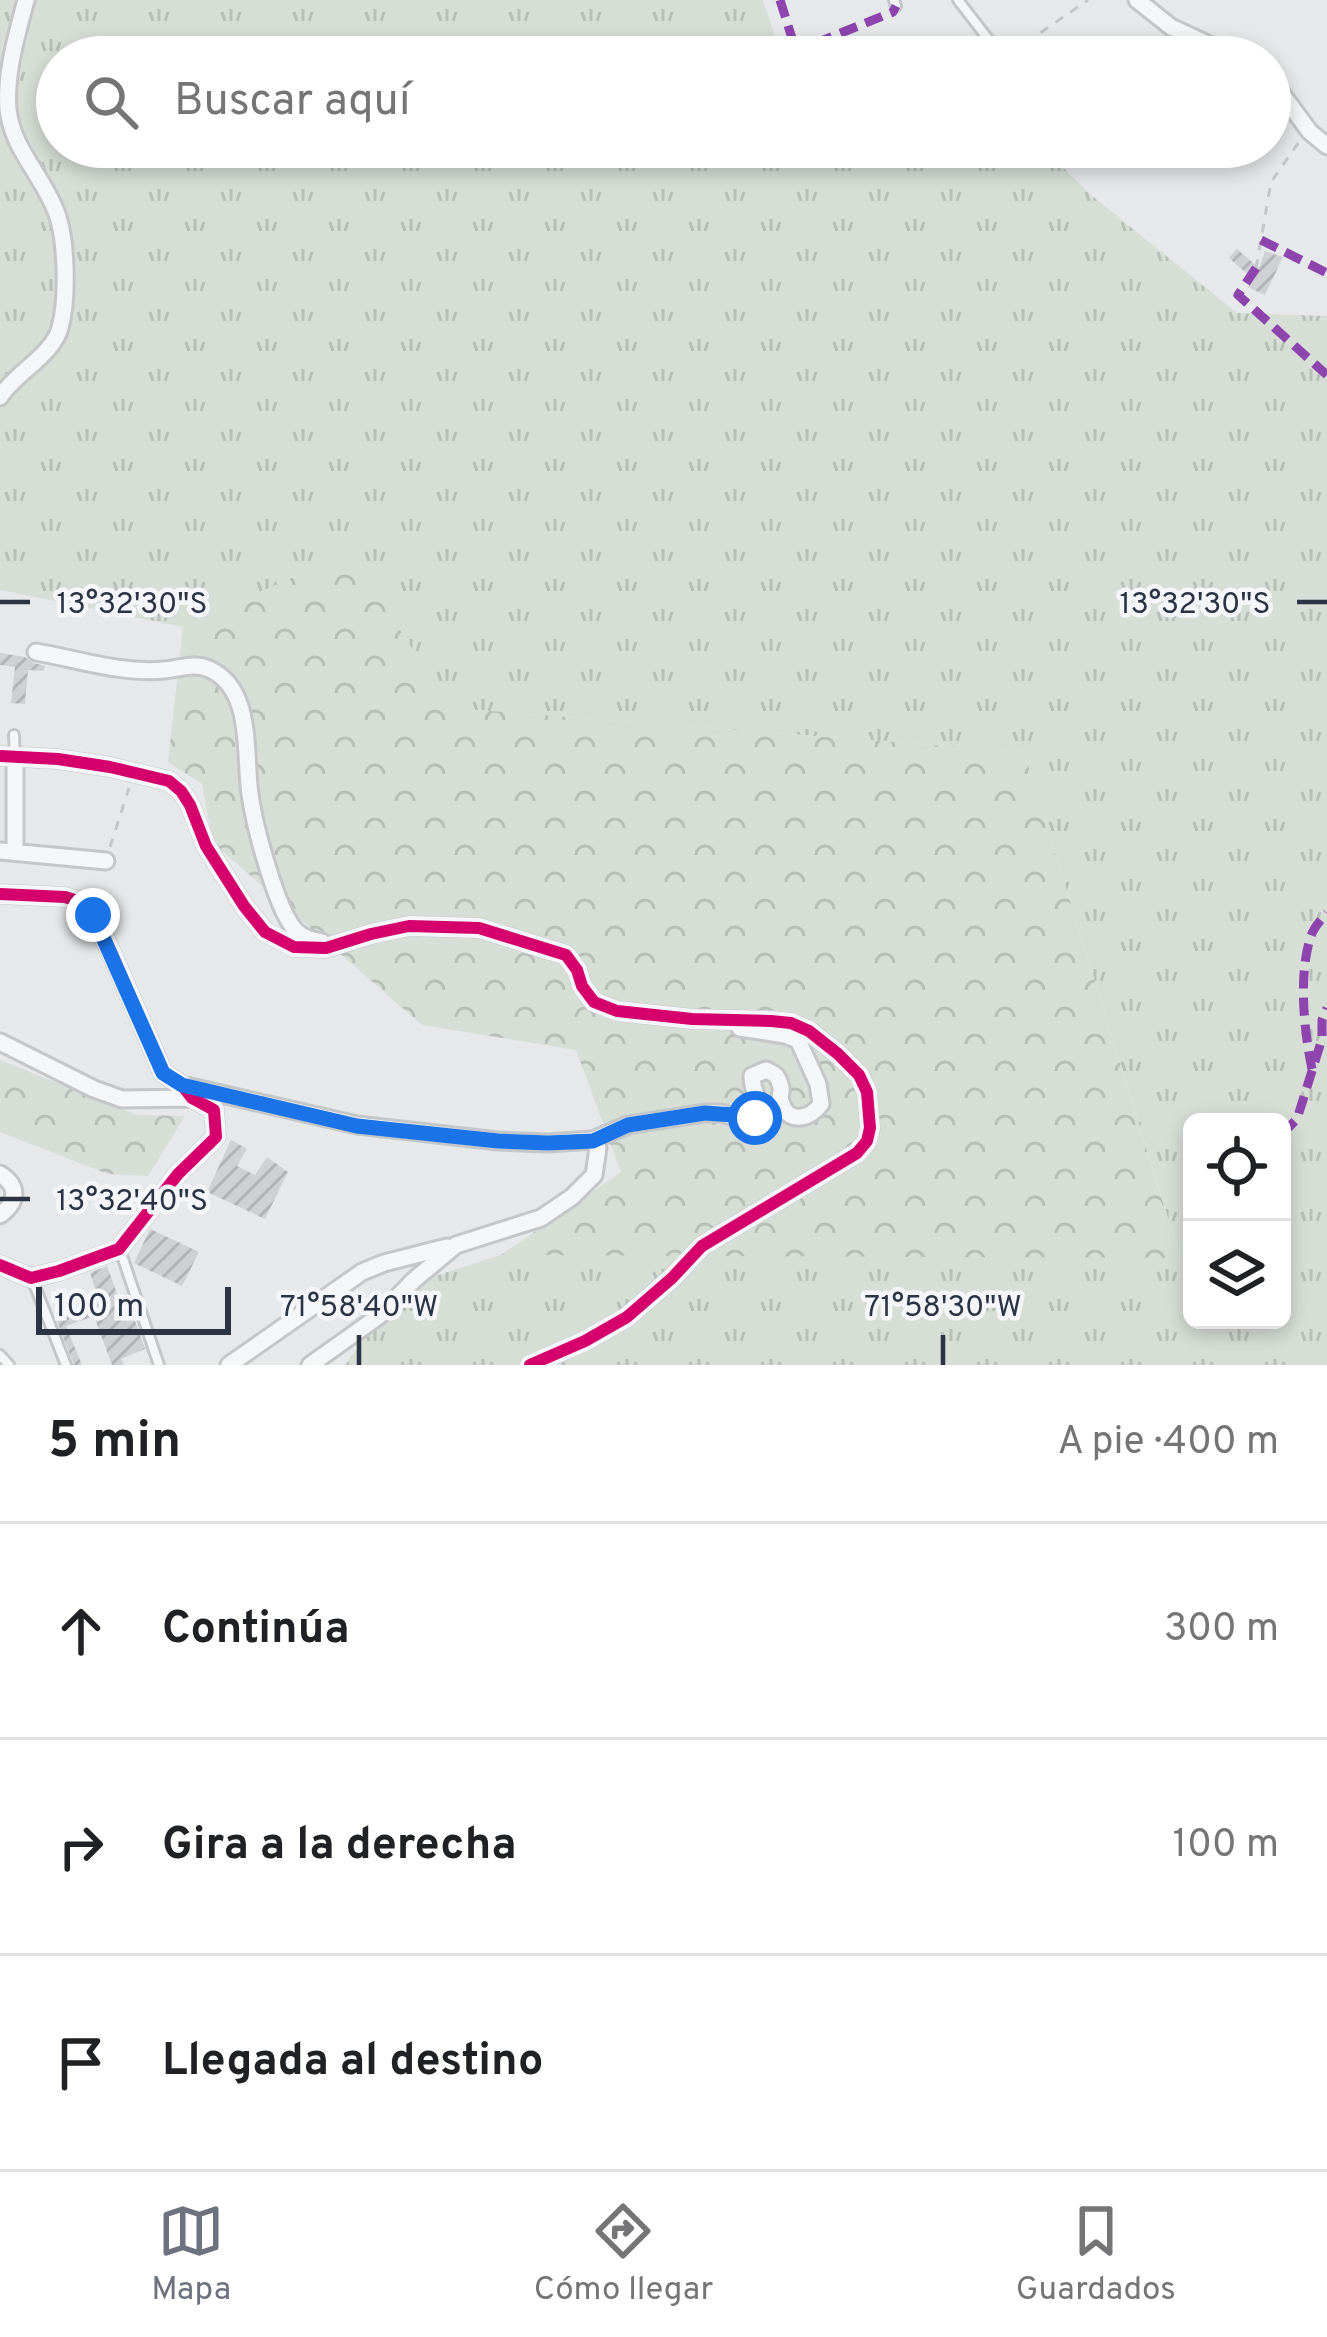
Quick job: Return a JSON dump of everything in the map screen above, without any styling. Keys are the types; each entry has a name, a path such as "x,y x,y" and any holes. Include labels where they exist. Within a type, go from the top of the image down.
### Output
{"street":[{"path":"0,397 60,332 63,303 64,250 57,211 19,147 8,109 11,68 26,0"},
{"path":"1137,0 1190,36"},
{"path":"1291,106 1327,146"},
{"path":"36,652 129,669 206,667 229,685 242,716 250,799 283,914 302,936 344,944"},
{"path":"106,861 7,851 8,757 58,759 169,782 190,805 206,846 244,906 265,932 294,947 326,948 409,926 479,928 566,955 594,1002 617,1011 791,1023 809,1031 859,1076 870,1110 867,1142 857,1153 702,1246 627,1317 530,1365"},
{"path":"0,894 65,897 84,903 111,952 163,1073 214,1110 216,1137 178,1174 119,1249 31,1278 0,1265"},
{"path":"0,1042 122,1099 187,1092 357,1126 498,1141 593,1141 628,1125 680,1115 721,1113 744,1121 755,1118 760,1108 752,1076 766,1070 780,1084 782,1106 789,1114 802,1118 821,1104 818,1084 799,1040 692,1018"},
{"path":"229,1365 362,1273 541,1218 594,1175 598,1148 593,1141"},
{"path":"0,1174 15,1191 9,1208 0,1215"},
{"path":"310,1365 379,1316 456,1245"}],"lane":[{"path":"958,0 987,36"},
{"path":"8,757 14,735"},
{"path":"119,1249 160,1365"},
{"path":"31,1278 67,1365"},
{"path":"0,1355 9,1365"}],"path":[{"path":"1035,36 1088,0"},
{"path":"1291,153 1307,131"},
{"path":"1256,268 1270,182 1280,168"},
{"path":"106,861 132,779 139,773"}],"green space":[{"path":"0,0 763,0 775,36 36,36 36,168 1063,168 1237,313 1327,316 1327,1365 345,1365 403,1286 501,1255 1180,1257 1024,752 450,708 349,552 183,627 0,590"},
{"path":"349,552 451,708 1024,752 1180,1258 501,1255 621,1172 576,1050 422,1025 213,843 202,784 168,762 183,627"},
{"path":"0,1060 137,1115 185,1116 148,1176 108,1174 0,1132"}],"building":[{"path":"1237,249 1259,268 1265,251 1283,257 1265,295 1248,287 1252,278 1229,258"},
{"path":"0,653 45,666 44,671 28,670 25,704 11,703 15,667 0,665"},
{"path":"231,1140 247,1149 237,1166 255,1175 267,1157 288,1172 265,1219 207,1192"},
{"path":"150,1229 199,1252 182,1286 134,1263"},
{"path":"107,1266 121,1305 128,1302 145,1349 121,1359 124,1365 112,1365 94,1316 66,1326 82,1365 74,1365 55,1316 98,1298 90,1273"}],"marked path":[{"path":"780,0 791,36"},
{"path":"833,36 893,12 896,6"},
{"path":"1261,240 1327,273"},
{"path":"1256,268 1238,295 1327,375"},
{"path":"1312,1069 1303,985 1312,933 1327,913"},
{"path":"1291,1125 1297,1119 1322,1039 1327,1008"}],"cycle path":[{"path":"0,756 58,759 169,781 190,805 206,846 244,906 265,932 294,947 326,948 409,926 479,928 566,955 594,1002 617,1011 791,1023 809,1031 859,1075 867,1092 870,1128 857,1153 702,1246 627,1317 530,1365"},
{"path":"0,894 65,897 84,903 111,952 163,1073 214,1110 216,1137 178,1174 119,1249 31,1278 0,1265"}],"route":[{"path":"93,915 163,1073 182,1085 357,1126 498,1141 593,1141 628,1125 680,1115 721,1113 744,1121 755,1118"}]}
